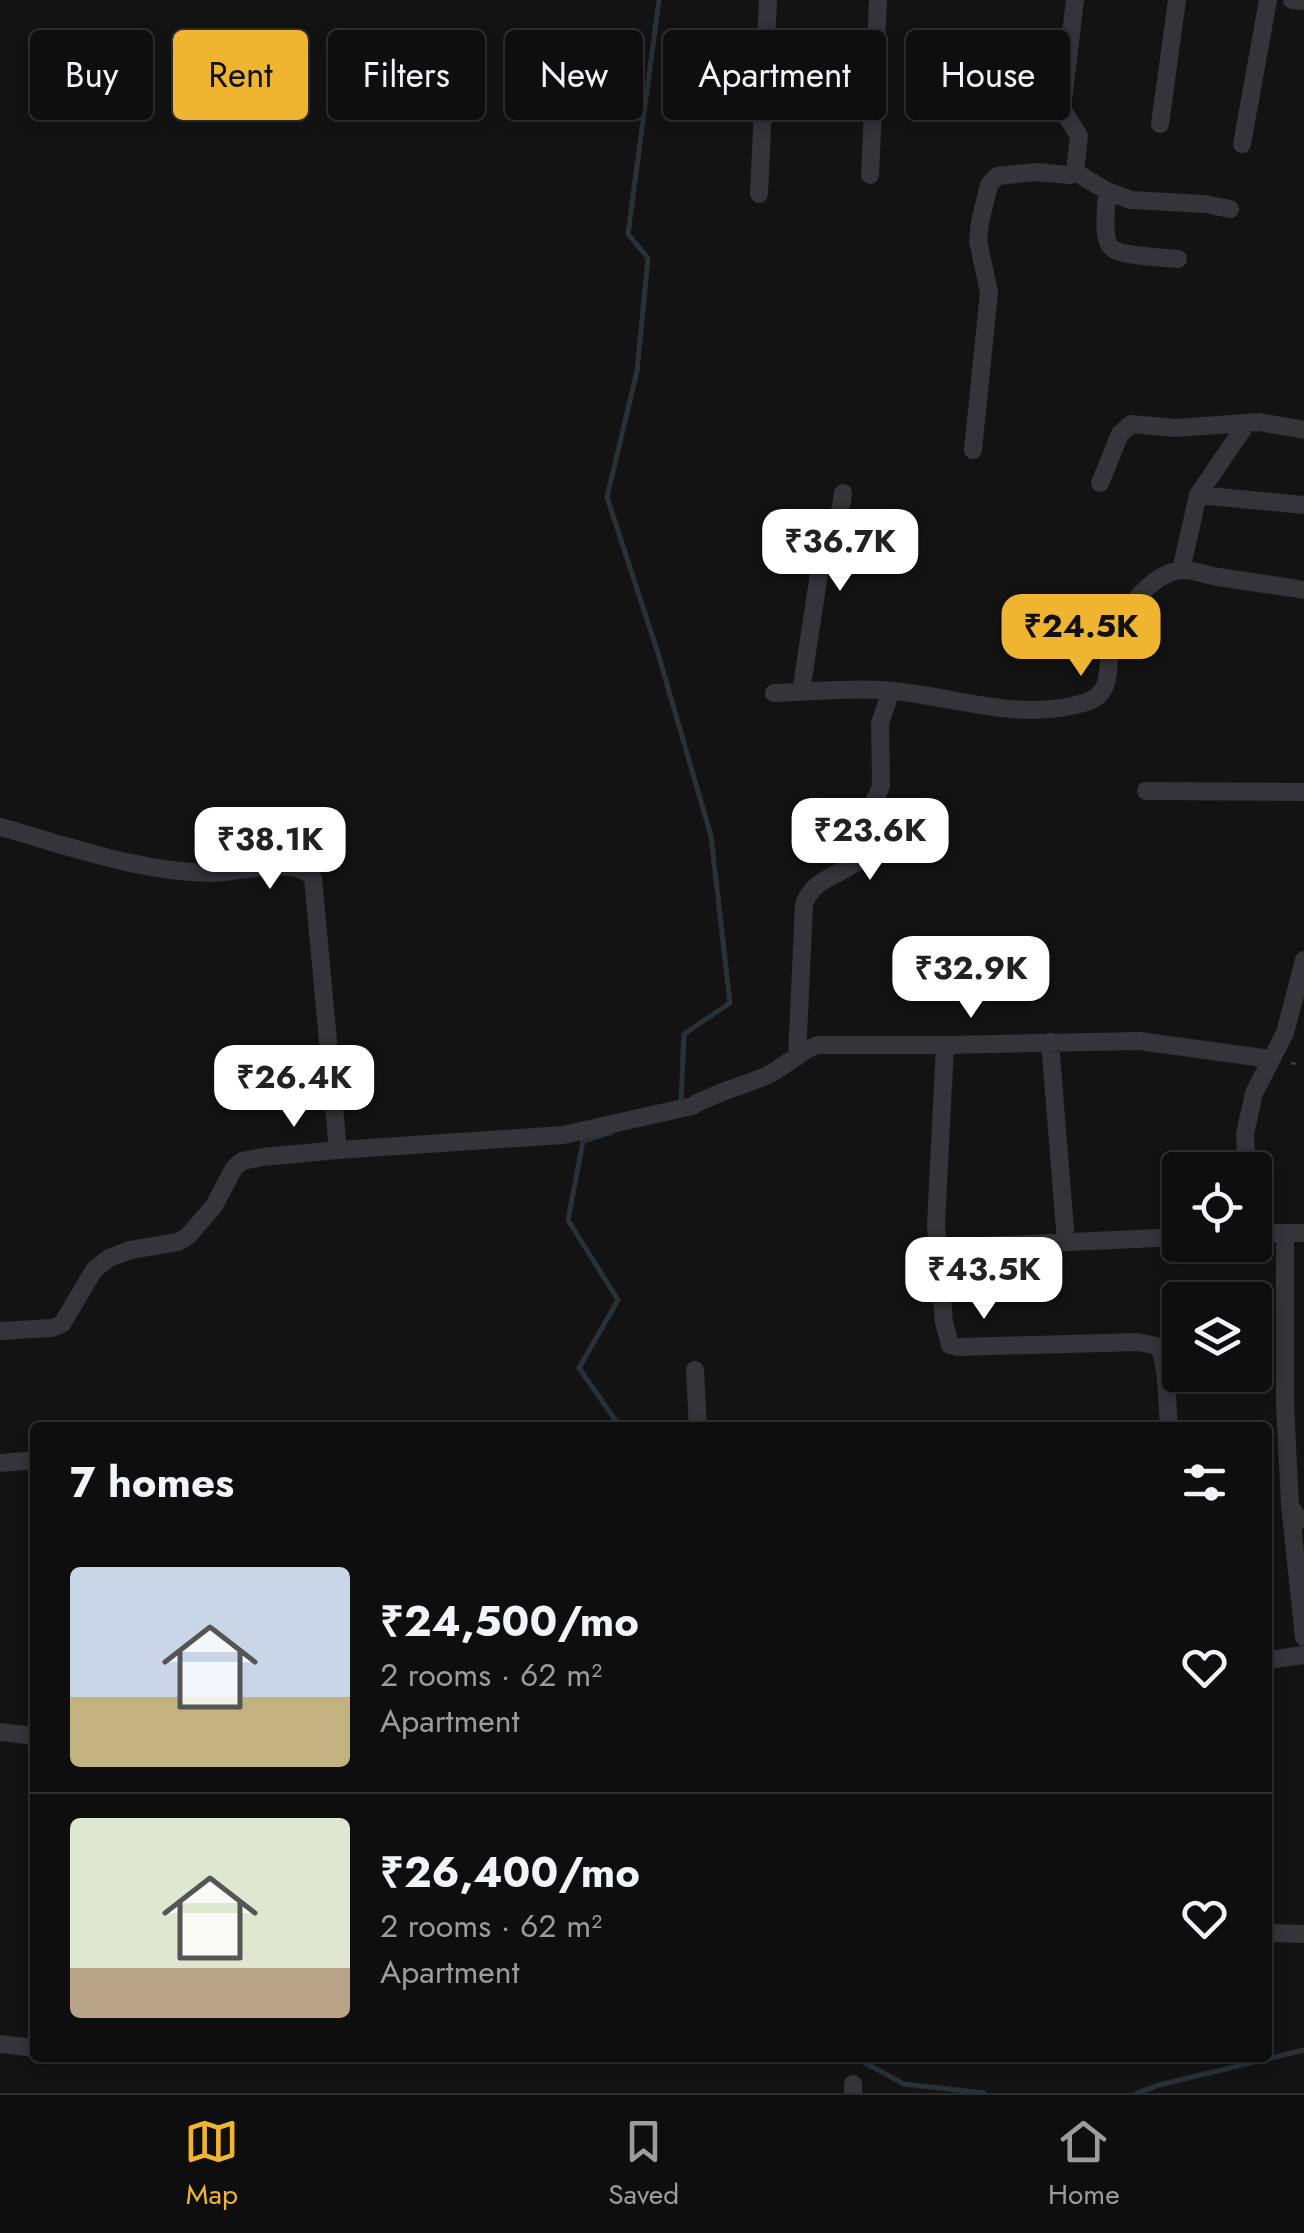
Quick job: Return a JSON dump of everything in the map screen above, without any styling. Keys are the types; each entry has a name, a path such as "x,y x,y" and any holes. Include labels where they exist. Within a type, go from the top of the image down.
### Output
{"street":[{"path":"760,194 768,0"},
{"path":"870,176 878,0"},
{"path":"1075,0 1062,108 1079,136 1076,172"},
{"path":"1160,124 1177,0"},
{"path":"1242,144 1268,0"},
{"path":"1292,0 1304,2"},
{"path":"1076,172 1131,200 1230,209"},
{"path":"973,450 989,292 978,241 988,185 1005,174 1076,172"},
{"path":"1108,191 1105,229 1112,249 1178,259"},
{"path":"1100,483 1120,434 1130,424 1176,428 1270,422 1304,430"},
{"path":"1182,570 1198,495 1247,423"},
{"path":"801,692 820,568 843,493"},
{"path":"1198,495 1304,505"},
{"path":"774,692 891,691 1028,711 1068,706 1096,698 1102,692 1116,628 1134,602 1163,575 1182,570 1304,590"},
{"path":"796,1056 804,905 816,886 865,856 874,802 881,786 880,723 891,691"},
{"path":"1146,791 1304,792"},
{"path":"0,827 171,869 216,873 285,867 307,871 312,878 338,1150"},
{"path":"1246,1152 1245,1134 1254,1094 1285,1033 1304,960"},
{"path":"0,1331 62,1324 94,1270 109,1258 130,1250 178,1242 188,1236 214,1206 234,1168 242,1161 263,1156 563,1136 682,1108 767,1075 818,1045 1139,1040 1271,1060"},
{"path":"1050,1042 1066,1242"},
{"path":"945,1045 936,1225 944,1322 950,1345 1138,1342 1158,1346 1164,1362 1169,1422"},
{"path":"1294,1234 1285,1405 1291,1528 1304,1637"},
{"path":"938,1248 1162,1238"},
{"path":"695,1370 698,1422"},
{"path":"0,1463 30,1460"},
{"path":"1272,1484 1289,1483"},
{"path":"1290,1505 1304,1520"},
{"path":"1272,1659 1304,1654"},
{"path":"0,1732 30,1735"},
{"path":"1272,1933 1304,1934"},
{"path":"0,2044 30,2047"}],"waterway":[{"path":"659,0 628,234 648,258 637,371 607,497 711,836 730,1003 684,1034 681,1102"},
{"path":"612,1132 583,1141 568,1220 618,1300 579,1368 617,1422"},
{"path":"1272,2058 1304,2050"},
{"path":"863,2062 904,2084 984,2093"},
{"path":"1137,2093 1254,2062"}]}
